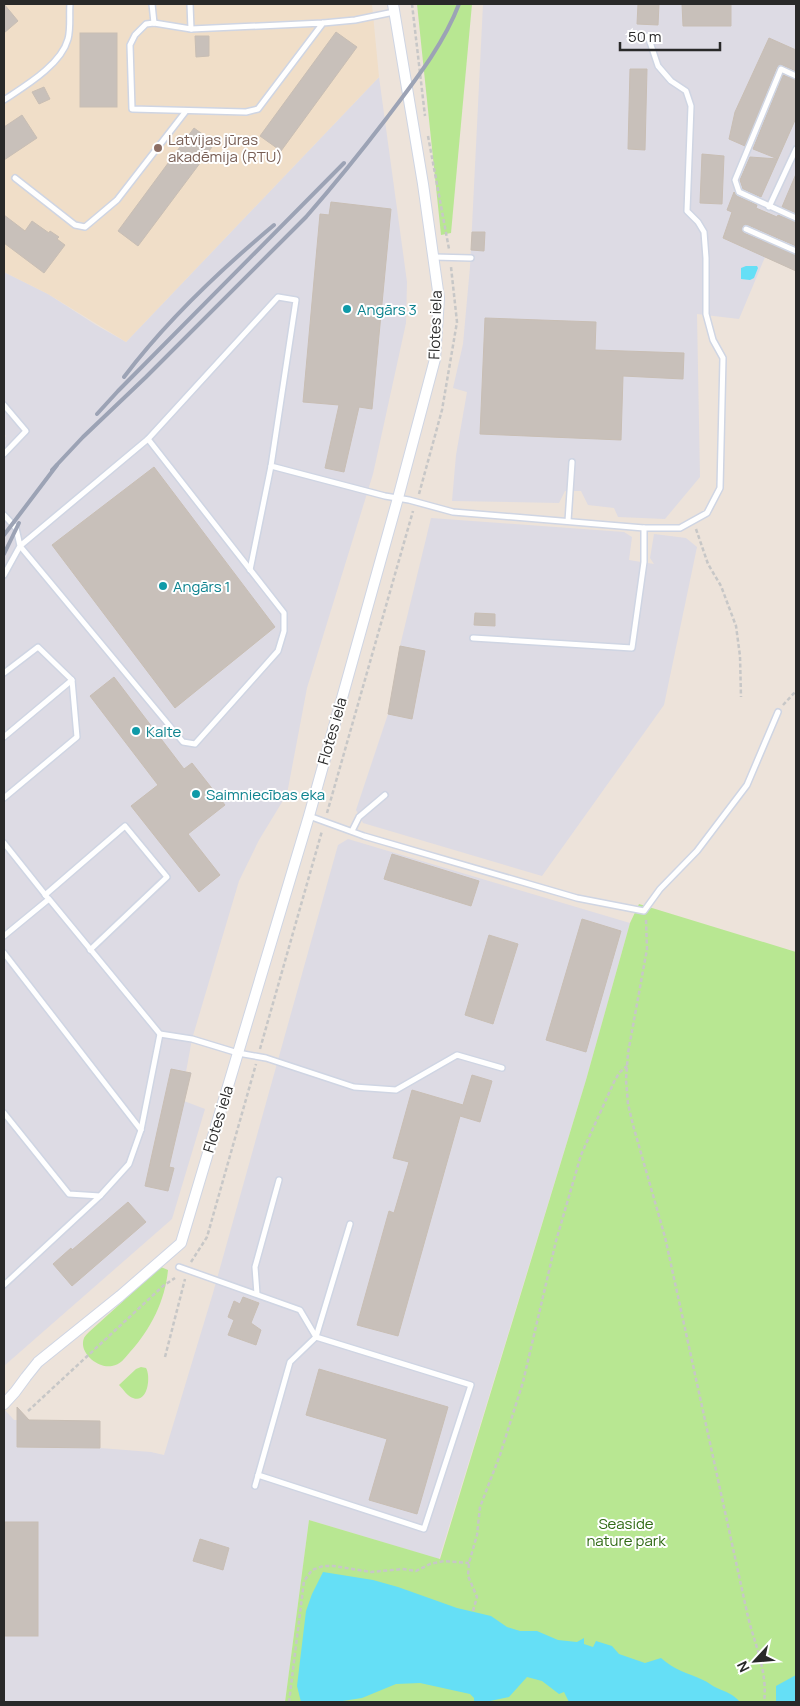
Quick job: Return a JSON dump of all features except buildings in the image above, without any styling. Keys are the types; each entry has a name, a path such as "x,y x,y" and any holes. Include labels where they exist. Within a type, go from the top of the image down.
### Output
{"street":[{"name":"Flotes iela","path":"4,1404 38,1362 120,1296 181,1243 308,816 398,498 435,359 439,298 394,8"}],"lane":[{"path":"4,100 44,72 56,60 68,40 70,4"},
{"path":"152,4 154,23"},
{"path":"190,4 190,29"},
{"path":"323,23 258,109 246,112 132,109 130,46 135,35 146,24 154,23 190,29 323,23 355,20 394,8"},
{"path":"271,466 453,512 644,528 680,528 707,513 720,488 723,358 713,340 706,314 704,232 698,222 686,210 691,106 686,91 671,80 658,66 648,36"},
{"path":"796,76 781,69 735,180 739,192 796,218"},
{"path":"15,178 75,225 85,227 117,200 186,111"},
{"path":"769,207 796,149"},
{"path":"746,229 796,251"},
{"path":"433,257 470,258"},
{"path":"4,575 20,546 148,440 278,297 296,300 271,466 250,570"},
{"path":"4,405 26,431 4,454"},
{"path":"4,515 16,528 20,546 183,742 196,744 278,651 284,631 284,613 148,440"},
{"path":"568,521 572,462"},
{"path":"473,638 632,648 644,562 644,528"},
{"path":"4,673 38,647 72,680 77,737 4,798"},
{"path":"4,737 72,680"},
{"path":"308,816 352,831 577,898 644,911 660,889 697,851 747,785 778,712"},
{"path":"352,831 359,817 385,795"},
{"path":"4,936 125,826 167,877 90,950"},
{"path":"4,843 160,1034 192,1039 238,1053 266,1058 354,1087 396,1090 457,1055 502,1068"},
{"path":"4,953 141,1130"},
{"path":"4,1285 100,1196 129,1164 141,1130 160,1034"},
{"path":"4,1113 69,1194 100,1196"},
{"path":"257,1294 255,1267 279,1180"},
{"path":"255,1486 290,1362 316,1337 350,1224"},
{"path":"179,1267 300,1310 316,1337 471,1385 424,1529 258,1475"}],"path":[{"path":"693,521 708,564 721,586 736,626 740,656 741,697"},
{"path":"778,712 796,691"},
{"path":"644,911 648,929 647,948 626,1066 627,1092 631,1118 665,1237 748,1618 762,1670 765,1685 764,1702"},
{"path":"473,1611 477,1597 468,1576 469,1563 477,1534 480,1508 500,1455 523,1382 556,1241 582,1155 614,1082 626,1066"},
{"path":"28,1411 175,1278"},
{"path":"289,1702 304,1582 312,1570 323,1566 334,1566 371,1572 404,1569 416,1571 430,1564 444,1561 469,1563"}],"shaded area":[{"name":"Latvijas jūras akadēmija (RTU)","path":"4,4 372,4 379,77 126,342 48,294 4,272"},
{"path":"483,4 796,4 796,271 765,257 739,319 697,314 700,477 665,519 618,517 614,508 588,505 581,491 565,491 559,503 452,501 456,455 467,392 453,388 463,344 470,267"},
{"path":"379,77 407,282 406,323 373,474 307,688 287,794 259,840 239,881 192,1039 186,1072 191,1072 184,1101 205,1109 172,1219 4,1366 4,438 6,436 4,433 4,272 48,294 126,342"},
{"path":"431,518 624,532 632,537 629,560 654,564 650,558 654,534 686,538 697,547 664,705 542,876 363,823 356,810 388,714 400,646"},
{"path":"348,839 630,923 586,1080 439,1559 309,1520 285,1702 4,1702 4,1409 14,1420 100,1421 100,1448 151,1452 164,1455 213,1293 338,845"}],"green space":[{"path":"417,4 472,4 451,233 441,235"},
{"name":"Seaside nature park","path":"639,904 796,952 796,1702 285,1702 309,1520 440,1559 586,1080 630,923"},
{"path":"161,1267 168,1270 164,1293 156,1314 138,1343 122,1361 112,1366 101,1365 91,1359 84,1349 85,1336"},
{"path":"146,1368 148,1383 145,1393 138,1399 127,1395 119,1385 136,1369"}],"water":[{"path":"757,266 758,268 754,278 750,280 741,279 741,268"},
{"path":"323,1572 373,1580 398,1587 457,1608 491,1616 507,1627 520,1631 537,1631 558,1640 577,1642 584,1638 584,1644 593,1647 596,1641 612,1646 619,1654 645,1663 661,1658 676,1668 735,1697 740,1702 569,1702 564,1692 559,1694 542,1681 527,1677 509,1697 489,1702 474,1702 474,1698 470,1694 420,1683 396,1684 362,1698 336,1702 301,1702 297,1686 306,1611"},
{"path":"796,1675 796,1702 776,1702 776,1686"}],"railway":[{"path":"52,470 83,437 146,377 306,217 327,193 417,78 445,35 459,4"},
{"path":"97,414 344,163"},
{"path":"124,377 194,297 274,225"},
{"path":"4,535 57,465"},
{"path":"4,554 19,523"}],"place":[{"name":"Latvijas jūras akadēmija (RTU)","path":"158,148"},
{"name":"Angārs 3","path":"347,309"},
{"name":"Angārs 1","path":"163,586"},
{"name":"Kalte","path":"136,731"},
{"name":"Saimniecības eka","path":"196,794"}]}
